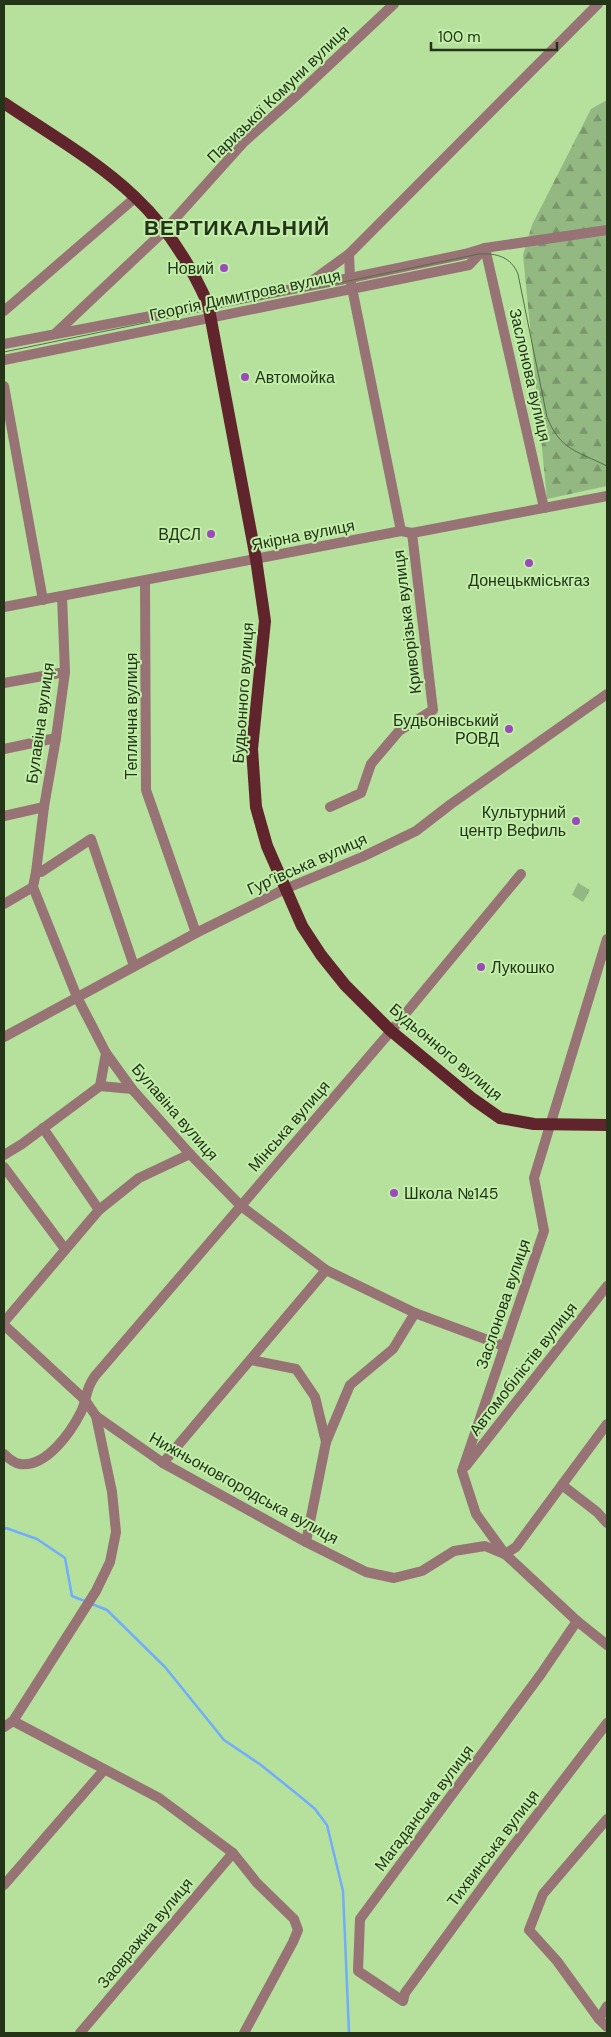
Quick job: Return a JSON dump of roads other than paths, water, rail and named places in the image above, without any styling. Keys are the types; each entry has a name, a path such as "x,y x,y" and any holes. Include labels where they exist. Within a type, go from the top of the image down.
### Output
{"main road":[{"name":"Будьонного вулиця","path":"4,103 105,171 136,198 164,231 197,280 208,304 256,559 265,621 252,749 256,807 267,846 302,926 321,955 345,984 391,1031 500,1118 534,1124 607,1125"}],"street":[{"name":"Паризької Комуни вулиця","path":"56,333 164,231 244,142 394,4"},
{"name":"Георгія Димитрова вулиця","path":"303,287 349,254 598,4"},
{"path":"4,311 136,198"},
{"name":"Георгія Димитрова вулиця","path":"4,344 350,278 465,254 485,248 607,230"},
{"name":"Георгія Димитрова вулиця","path":"4,360 469,265 485,248"},
{"name":"Заслонова вулиця","path":"485,248 544,508"},
{"name":"Георгія Димитрова вулиця","path":"349,254 350,278"},
{"name":"Криворізька вулиця","path":"350,278 401,531"},
{"path":"4,386 43,600"},
{"name":"Якірна вулиця","path":"4,607 401,531 412,533 607,496"},
{"name":"Криворізька вулиця","path":"330,807 361,793 371,764 382,751 399,732 433,710 412,533"},
{"name":"Теплична вулиця","path":"145,581 146,790 196,933"},
{"name":"Булавіна вулиця","path":"62,596 65,672 33,887 77,997 106,1053 132,1089 190,1154 241,1206 326,1270 415,1312 504,1346"},
{"path":"4,683 65,672"},
{"name":"Гур’ївська вулиця","path":"4,1037 196,933 285,888 362,858 416,831 450,804 607,694"},
{"path":"4,749 56,738"},
{"path":"4,816 44,807"},
{"path":"36,872 41,872 91,839 134,966"},
{"name":"Мінська вулиця","path":"4,1454 20,1464 31,1463 54,1451 82,1411 87,1389 95,1376 391,1031 521,874"},
{"path":"4,904 33,887"},
{"name":"Заслонова вулиця","path":"462,1471 544,1231 534,1178 602,975 607,939"},
{"path":"100,1086 106,1053"},
{"path":"4,1155 22,1144 100,1086 132,1089"},
{"path":"43,1128 99,1210"},
{"path":"4,1324 99,1210 139,1178 190,1154"},
{"path":"4,1167 65,1249"},
{"path":"163,1464 326,1270"},
{"name":"Автомобілістів вулиця","path":"462,1471 607,1286"},
{"path":"306,1542 326,1442 350,1386 393,1349 415,1312"},
{"name":"Нижньоновгородська вулиця","path":"4,1324 85,1400 96,1416 163,1464 306,1542 366,1572 394,1578 422,1571 454,1551 485,1546 504,1554"},
{"path":"251,1360 296,1369 315,1397 326,1442"},
{"path":"4,1727 13,1720 59,1649 96,1591 110,1562 116,1532 112,1492 96,1416"},
{"path":"504,1554 516,1547 607,1424"},
{"path":"462,1471 476,1514 504,1554 577,1621 607,1645"},
{"path":"562,1485 597,1512 607,1523"},
{"name":"Магаданська вулиця","path":"405,1993 403,2001 358,1971 360,1919 541,1674 577,1621"},
{"path":"13,1720 159,1798 233,1853 257,1883 294,1919 298,1930 244,2033"},
{"name":"Тихвинська вулиця","path":"405,1993 497,1867 607,1722"},
{"path":"4,1885 104,1770"},
{"path":"607,1818 543,1894 529,1930 557,1961 599,2019 607,2026"},
{"name":"Заовражна вулиця","path":"80,2033 233,1853"},
{"path":"599,2019 607,2006"}],"waterway":[{"path":"4,1529 6,1528 37,1539 65,1558 72,1596 87,1602"},
{"path":"92,1604 107,1610 165,1667 224,1740 261,1765 302,1798 315,1809 327,1825 343,1891 349,2033"}],"tram line":[{"path":"4,352 479,254 492,254 507,260 518,274 547,417 552,428 564,443 578,453 607,466"}],"place":[{"name":"Новий","path":"224,268"},
{"name":"Автомойка","path":"245,377"},
{"name":"ВДСЛ","path":"211,534"},
{"name":"Донецькміськгаз","path":"529,563"},
{"name":"Будьонівський РОВД","path":"509,729"},
{"name":"Культурний центр Вефиль","path":"576,821"},
{"name":"Лукошко","path":"481,967"},
{"name":"Школа №145","path":"394,1193"}],"district":[{"name":"ВЕРТИКАЛЬНИЙ","path":"237,228"}]}
